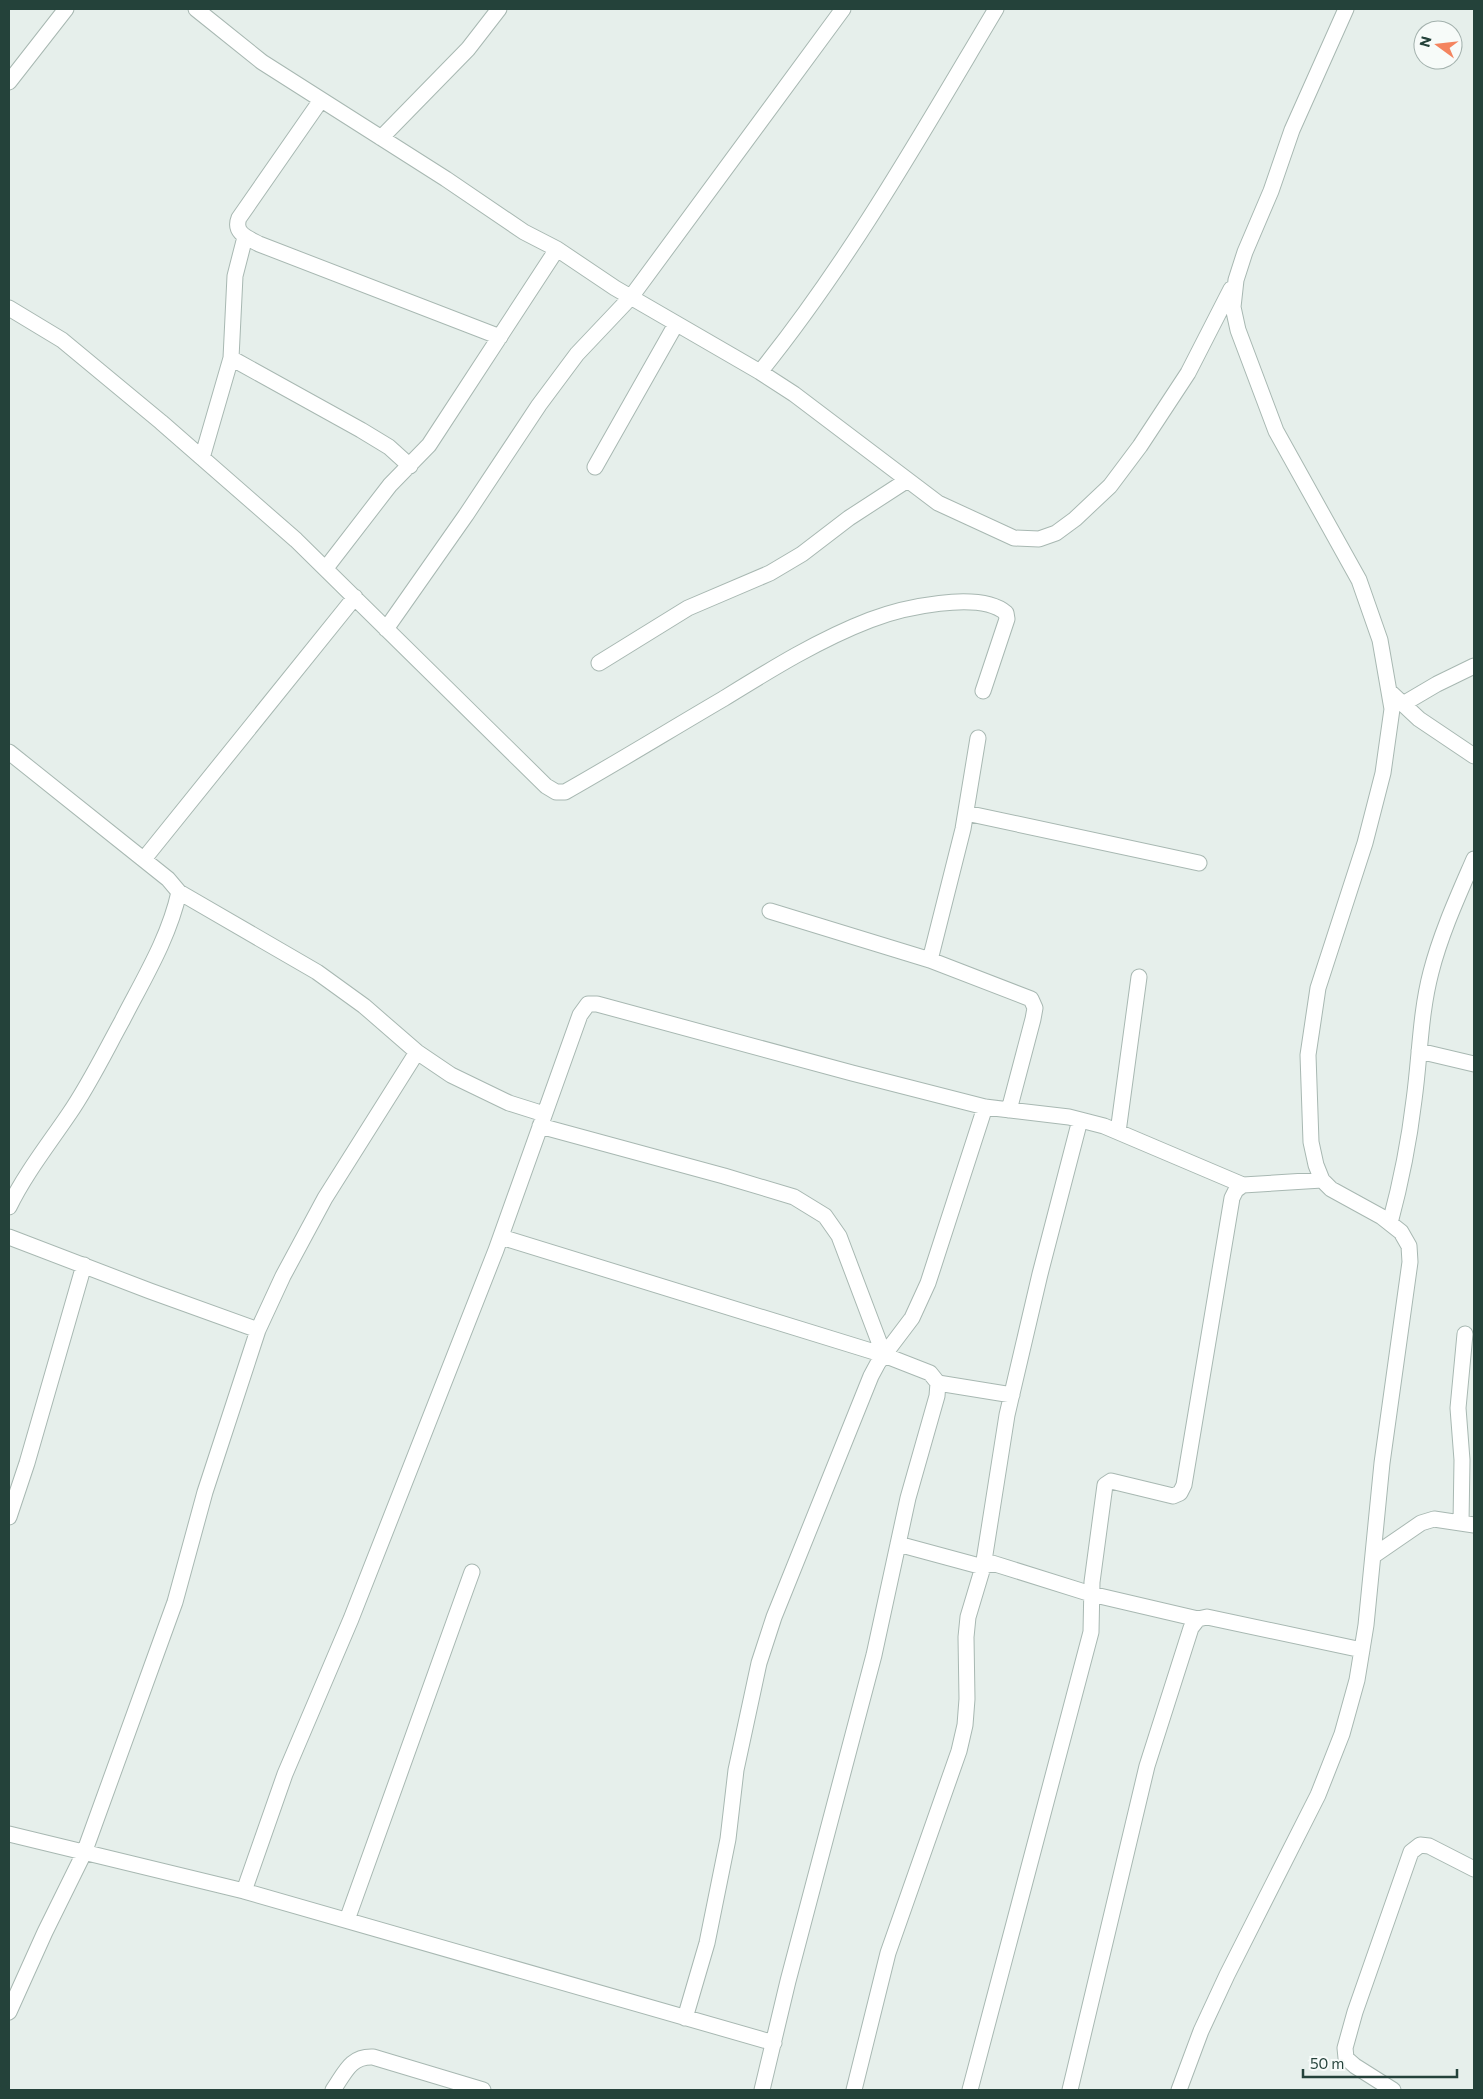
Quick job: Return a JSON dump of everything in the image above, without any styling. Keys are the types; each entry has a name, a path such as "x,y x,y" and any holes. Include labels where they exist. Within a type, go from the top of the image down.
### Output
{"street":[{"path":"9,82 66,9"},
{"path":"196,9 262,62 524,232 557,249 632,298 760,372 794,394 906,481 938,503 1014,538 1038,539 1056,533 1075,519 1110,486 1140,446 1188,373 1236,280 1292,130 1346,9"},
{"path":"381,138 468,49 499,9"},
{"path":"386,629 466,515 539,405 577,354 632,298 843,9"},
{"path":"760,372 793,331 855,242 996,9"},
{"path":"322,100 239,218 236,224 238,230 245,237 259,244 332,274 500,337"},
{"path":"202,458 231,358 236,276 245,237"},
{"path":"326,568 390,485 429,445 557,249"},
{"path":"1236,280 1233,308 1238,330 1276,430 1359,580 1380,640 1388,691 1397,707 1419,719 1474,756"},
{"path":"9,308 62,340 202,458 326,568 546,786 556,792 565,792 791,658 870,620 909,608 947,603 984,604 1000,608 1006,613 1007,619 983,691"},
{"path":"595,467 676,324"},
{"path":"231,358 361,430 388,447 410,466"},
{"path":"599,663 688,608 770,573 794,559 823,540 849,518 906,481"},
{"path":"144,859 355,597"},
{"path":"1179,2090 1208,2015 1318,1795 1342,1734 1357,1680 1373,1556 1382,1463 1410,1262 1409,1246 1401,1232 1390,1223 1331,1189 1322,1180 1316,1165 1312,1142 1308,1055 1318,988 1365,843 1384,773 1397,707 1437,684 1474,666"},
{"path":"930,960 966,813 978,738"},
{"path":"9,752 144,859 168,879 179,892 317,972 364,1006 417,1052 451,1075 542,1120 794,1197 825,1216 838,1236 884,1355"},
{"path":"966,813 1199,864"},
{"path":"1390,1223 1404,1170 1415,1099 1420,1029 1431,973 1445,926 1474,858"},
{"path":"9,1207 26,1175 70,1112 148,972 176,909 179,892"},
{"path":"770,911 930,960 1031,999 1035,1008 1033,1019 1009,1110"},
{"path":"1118,1132 1138,977"},
{"path":"244,1891 285,1774 351,1619 501,1237 580,1015 588,1004 597,1004 986,1107 1080,1120 1118,1132 1244,1185 1322,1180"},
{"path":"1418,1051 1474,1064"},
{"path":"9,2012 45,1932 84,1853 175,1602 205,1492 258,1330 283,1276 325,1198 417,1052"},
{"path":"685,2018 709,1934 728,1839 736,1770 759,1662 774,1617 871,1376 884,1355 912,1318 928,1283 986,1107"},
{"path":"854,2090 888,1953 959,1751 965,1725 967,1699 966,1637 968,1617 984,1567 1012,1395 1040,1274 1080,1120"},
{"path":"970,2090 1091,1632 1092,1594 1104,1485 1111,1482 1173,1496 1180,1494 1184,1485 1232,1198 1236,1190 1244,1185"},
{"path":"9,1237 258,1330"},
{"path":"501,1237 884,1355 930,1373 938,1383 1012,1395"},
{"path":"10,1511 27,1463 84,1266"},
{"path":"1373,1556 1421,1523 1434,1519 1468,1524 1458,1408 1464,1334"},
{"path":"762,2090 874,1655 908,1498 937,1396 938,1383"},
{"path":"898,1544 984,1567 992,1563 1092,1594 1198,1619 1206,1617 1362,1650"},
{"path":"347,1920 472,1572"},
{"path":"1070,2090 1147,1766 1191,1628 1198,1619"},
{"path":"9,1834 244,1891 774,2043"},
{"path":"1393,2090 1355,2066 1346,2058 1345,2048 1355,2012 1411,1852 1420,1845 1429,1846 1474,1869"},
{"path":"333,2090 353,2061 362,2056 373,2057 482,2090"}]}
